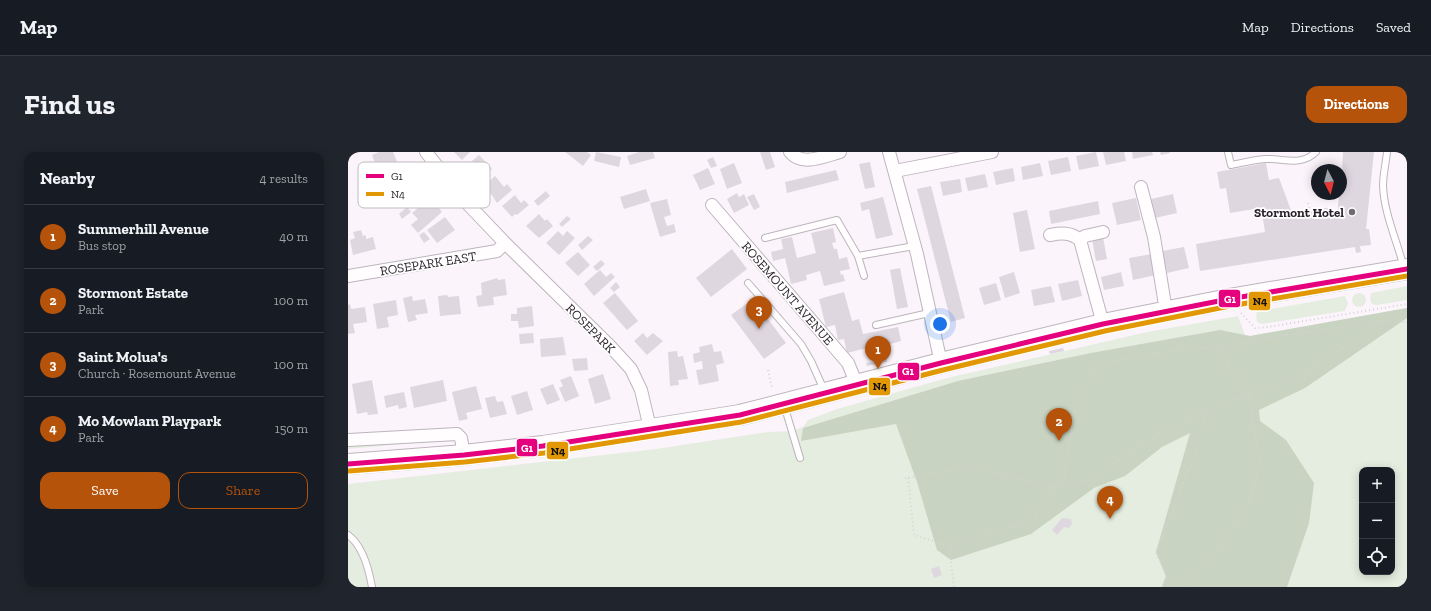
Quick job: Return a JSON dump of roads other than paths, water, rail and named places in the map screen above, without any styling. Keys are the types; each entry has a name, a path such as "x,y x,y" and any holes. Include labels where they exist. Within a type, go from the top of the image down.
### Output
{"highway":[{"path":"348,464 464,455 543,446 740,415 941,363 1103,324 1166,311 1406,269"}],"street":[{"name":"ROSEPARK","path":"426,152 434,162"},
{"path":"790,152 793,156 809,161 840,152"},
{"path":"889,152 914,246 941,363"},
{"path":"895,171 992,152"},
{"path":"1141,187 1155,244 1166,311"},
{"name":"ROSEMOUNT AVENUE","path":"712,205 848,363 857,385"},
{"name":"ROSEPARK","path":"472,208 610,346 631,369 641,390 650,428"},
{"path":"1080,240 1085,236 1103,232"},
{"path":"1050,235 1074,234 1080,240 1103,324"},
{"name":"ROSEPARK EAST","path":"348,276 497,251 505,243"},
{"path":"348,440 457,434 461,438 464,455"}],"lane":[{"path":"1228,152 1231,165 1265,159 1290,162 1302,160 1316,152"},
{"path":"1388,152 1383,187 1387,208 1406,269"},
{"path":"765,238 837,220 858,256 864,276"},
{"path":"858,256 914,246"},
{"path":"748,283 801,344 826,393"},
{"path":"876,324 929,314"},
{"path":"784,404 800,458"},
{"path":"348,535 354,539 366,565 372,587"}],"place":[{"name":"Stormont Hotel","path":"1352,212"},
{"name":"Saint Molua's","path":"759,329"},
{"name":"Summerhill Avenue","path":"878,369"},
{"name":"Stormont Estate","path":"1059,441"},
{"name":"Mo Mowlam Playpark","path":"1110,519"}]}
